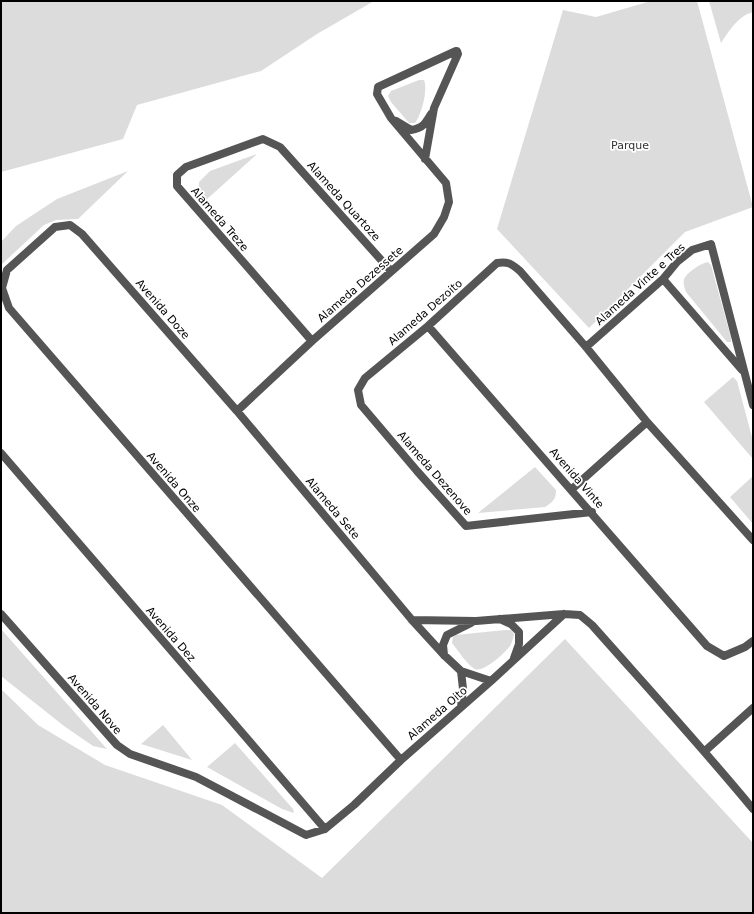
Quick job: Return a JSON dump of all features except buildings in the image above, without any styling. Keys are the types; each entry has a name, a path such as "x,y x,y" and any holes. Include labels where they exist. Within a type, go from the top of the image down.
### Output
{"street":[{"name":"Alameda Dezessete","path":"237,410 312,341 434,234 444,217 449,202 446,183 391,118 376,94 378,87 458,51 434,108"},
{"path":"391,118 411,130 420,128 426,122 434,108"},
{"path":"425,159 434,108"},
{"name":"Alameda Treze","path":"280,147 263,139 186,167 176,175 177,186 312,341"},
{"name":"Alameda Quartoze","path":"280,147 391,271"},
{"name":"Avenida Doze","path":"70,224 82,234 237,410"},
{"name":"Avenida Onze","path":"70,224 56,227 7,270 2,288 9,308 401,760"},
{"name":"Alameda Vinte e Tres","path":"586,347 663,279 677,262 692,250 711,244 744,372"},
{"name":"Alameda Dezoito","path":"358,390 365,378 428,326 497,263 504,261 512,264 586,347"},
{"path":"663,279 744,372 753,405"},
{"name":"Avenida Vinte","path":"428,326 572,489 707,646 724,656 745,647 753,641"},
{"path":"586,347 647,422 753,540"},
{"name":"Alameda Dezenove","path":"358,390 361,405 466,526 592,512"},
{"name":"Alameda Sete","path":"237,410 412,620 444,655 461,671 491,681"},
{"path":"572,489 647,422"},
{"name":"Avenida Dez","path":"1,453 325,829"},
{"name":"Avenida Nove","path":"1,614 117,745 130,754 196,777 306,835 325,829"},
{"path":"412,620 476,622 564,614 580,615 592,625 682,728 705,751 753,809"},
{"name":"Alameda Oito","path":"325,829 564,614"},
{"path":"500,619 511,624 519,632 519,644 513,661"},
{"path":"444,655 443,645 446,635 476,622"},
{"path":"461,671 463,689 461,707"},
{"path":"705,751 753,708"}],"green space":[{"path":"1,1 374,1 317,34 261,71 137,105 123,139 1,172"},
{"name":"Parque","path":"651,1 697,1 753,207 685,232 589,328 497,229 563,10 596,17"},
{"path":"709,1 753,1 753,12 738,20 721,43"},
{"path":"419,80 424,80 425,84 424,102 418,119 415,123 409,123 391,102 388,96 391,91"},
{"path":"257,154 206,200 202,196 199,190 199,182 210,171"},
{"path":"128,171 78,219 56,220 44,225 1,265 1,242 16,226 57,199"},
{"path":"708,262 711,265 731,342 727,342 686,292 684,282 686,276 702,264"},
{"path":"733,377 737,381 753,441 753,459 704,402"},
{"path":"535,467 556,490 555,498 550,504 545,507 478,513"},
{"path":"753,476 753,524 730,497"},
{"path":"1,629 107,749 93,746 64,726 1,676"},
{"path":"511,630 514,634 510,646 494,662 479,669 472,667 452,643 453,637 456,635"},
{"path":"565,639 753,843 753,913 1,913 1,689 38,725 105,765 222,805 322,878"},
{"path":"163,725 192,760 141,744"},
{"path":"235,743 293,809 294,813 282,809 207,767"}]}
